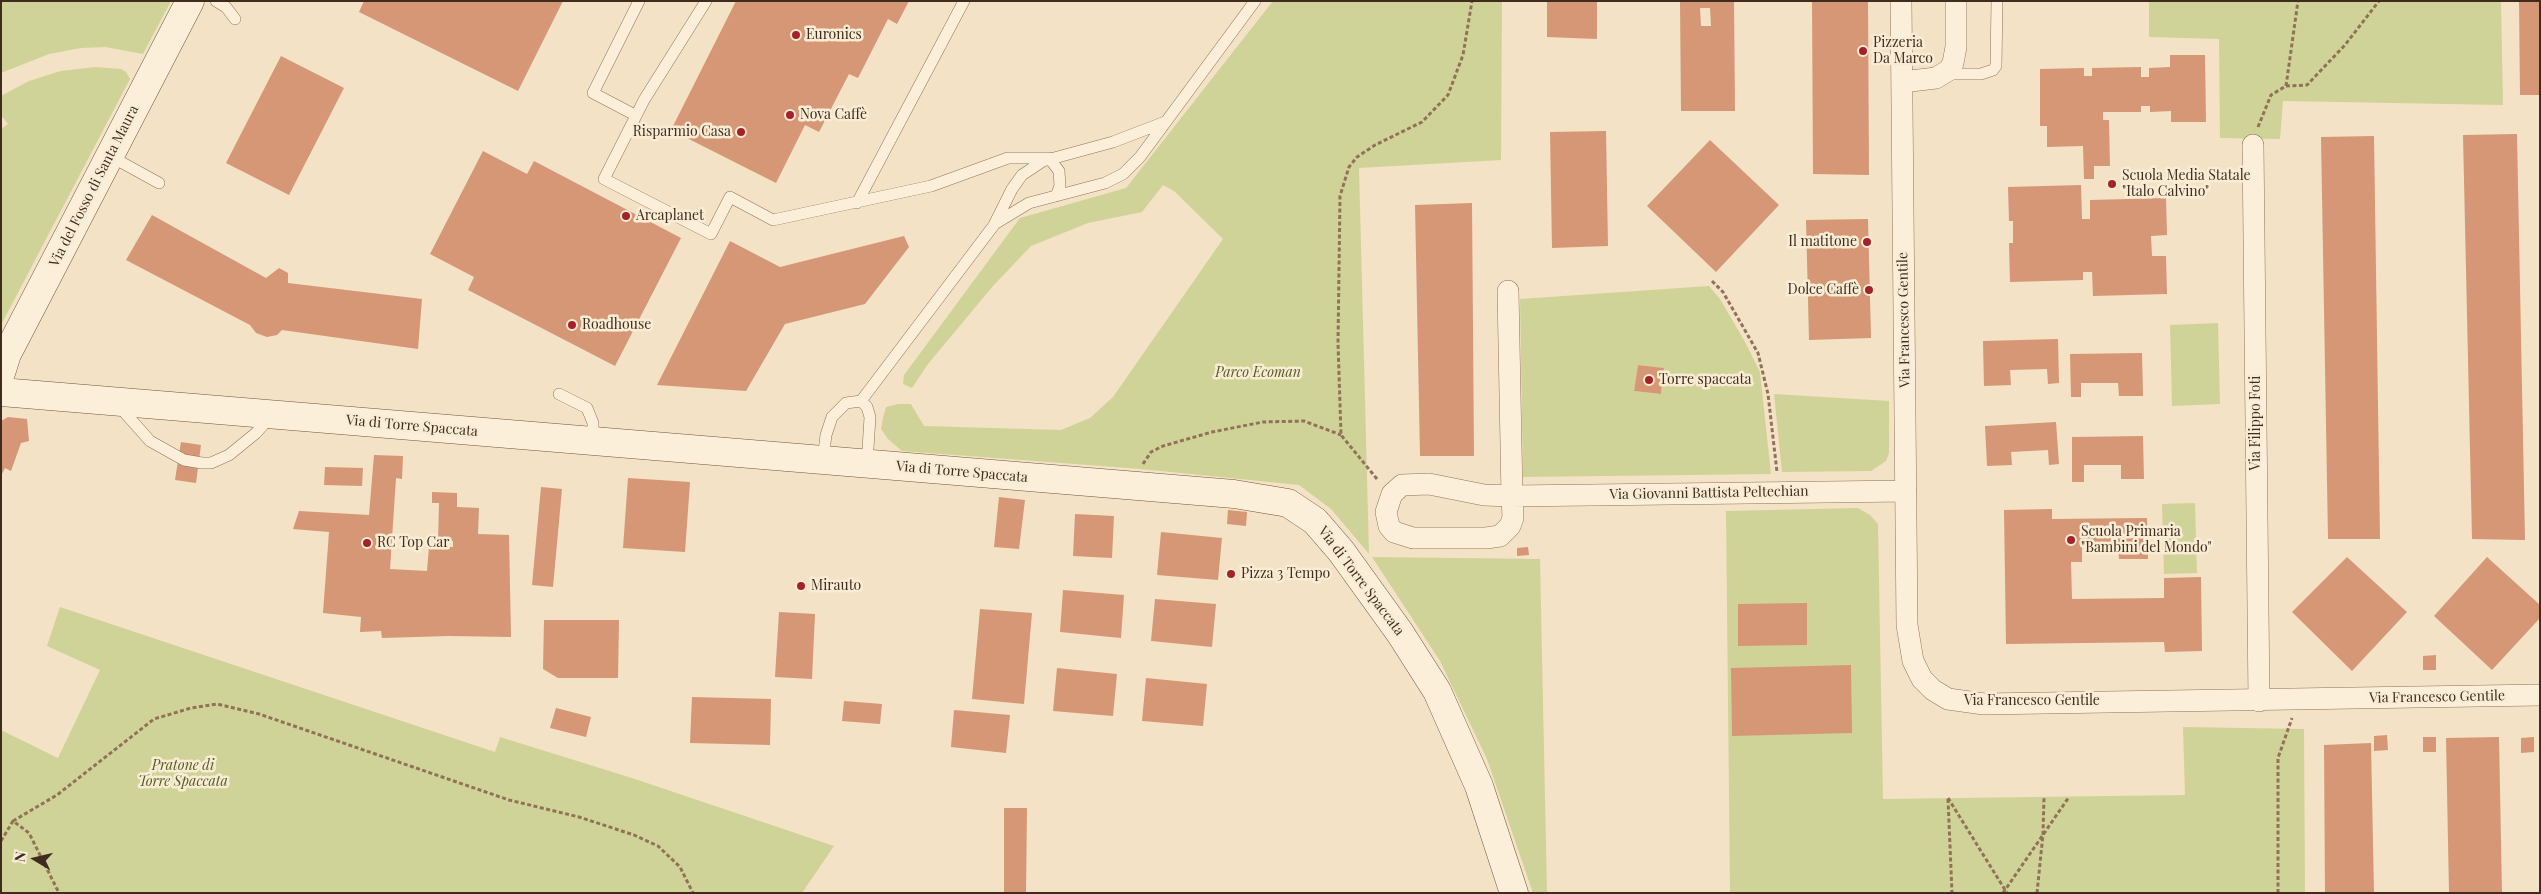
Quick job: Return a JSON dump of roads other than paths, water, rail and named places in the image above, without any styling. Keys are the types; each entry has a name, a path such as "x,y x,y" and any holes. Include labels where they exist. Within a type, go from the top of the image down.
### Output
{"street":[{"name":"Via del Fosso di Santa Maura","path":"1,373 7,354 190,1"},
{"name":"Via Francesco Gentile","path":"1901,1 1907,606 1910,650 1922,679 1941,695 1957,702 1984,704 2540,695"},
{"path":"1902,82 1925,81 1944,74 1953,63 1955,55 1956,1"},
{"name":"Via Filippo Foti","path":"2254,145 2259,701"},
{"path":"1508,291 1512,496"},
{"name":"Via di Torre Spaccata","path":"1,392 1138,486 1272,499 1301,510 1320,526 1400,633 1437,691 1479,786 1514,893"},
{"name":"Via Giovanni Battista Peltechian","path":"1512,496 1513,518 1506,532 1500,536 1486,538 1413,538 1399,536 1389,526 1386,512 1392,494 1402,485 1418,484 1484,495 1512,496 1906,491"}],"lane":[{"path":"216,1 226,7 235,19"},
{"path":"635,115 593,93 639,1"},
{"path":"706,1 635,115 604,179 711,234 730,197 773,220 930,186 1008,158 1049,158"},
{"path":"857,203 964,1"},
{"path":"994,225 1019,208 1117,178 1140,157 1255,1"},
{"path":"1944,74 1981,74 1992,70 1996,66 1997,1"},
{"path":"823,461 826,435 832,417 846,403 862,401 994,225 1017,181 1032,166 1049,158 1113,142 1165,122"},
{"path":"110,156 158,183"},
{"path":"1049,158 1059,171 1060,186 1056,196"},
{"path":"559,394 587,408 593,423 593,441"},
{"path":"862,401 867,406 870,417 867,464"},
{"path":"116,402 150,441 184,460 202,463 211,463 228,455 256,433 273,415"}],"place":[{"name":"Euronics","path":"796,35"},
{"name":"Pizzeria Da Marco","path":"1863,51"},
{"name":"Nova Caffè","path":"790,115"},
{"name":"Risparmio Casa","path":"741,132"},
{"name":"Scuola Media Statale \"Italo Calvino\"","path":"2112,184"},
{"name":"Arcaplanet","path":"626,216"},
{"name":"Il matitone","path":"1867,242"},
{"name":"Dolce Caffè","path":"1869,290"},
{"name":"Roadhouse","path":"572,325"},
{"name":"Torre spaccata","path":"1649,380"},
{"name":"Scuola Primaria \"Bambini del Mondo\"","path":"2071,540"},
{"name":"RC Top Car","path":"367,543"},
{"name":"Pizza 3 Tempo","path":"1231,574"},
{"name":"Mirauto","path":"801,586"}],"park label":[{"name":"Parco Ecoman","path":"1258,373"},
{"name":"Pratone di Torre Spaccata","path":"183,774"}]}
